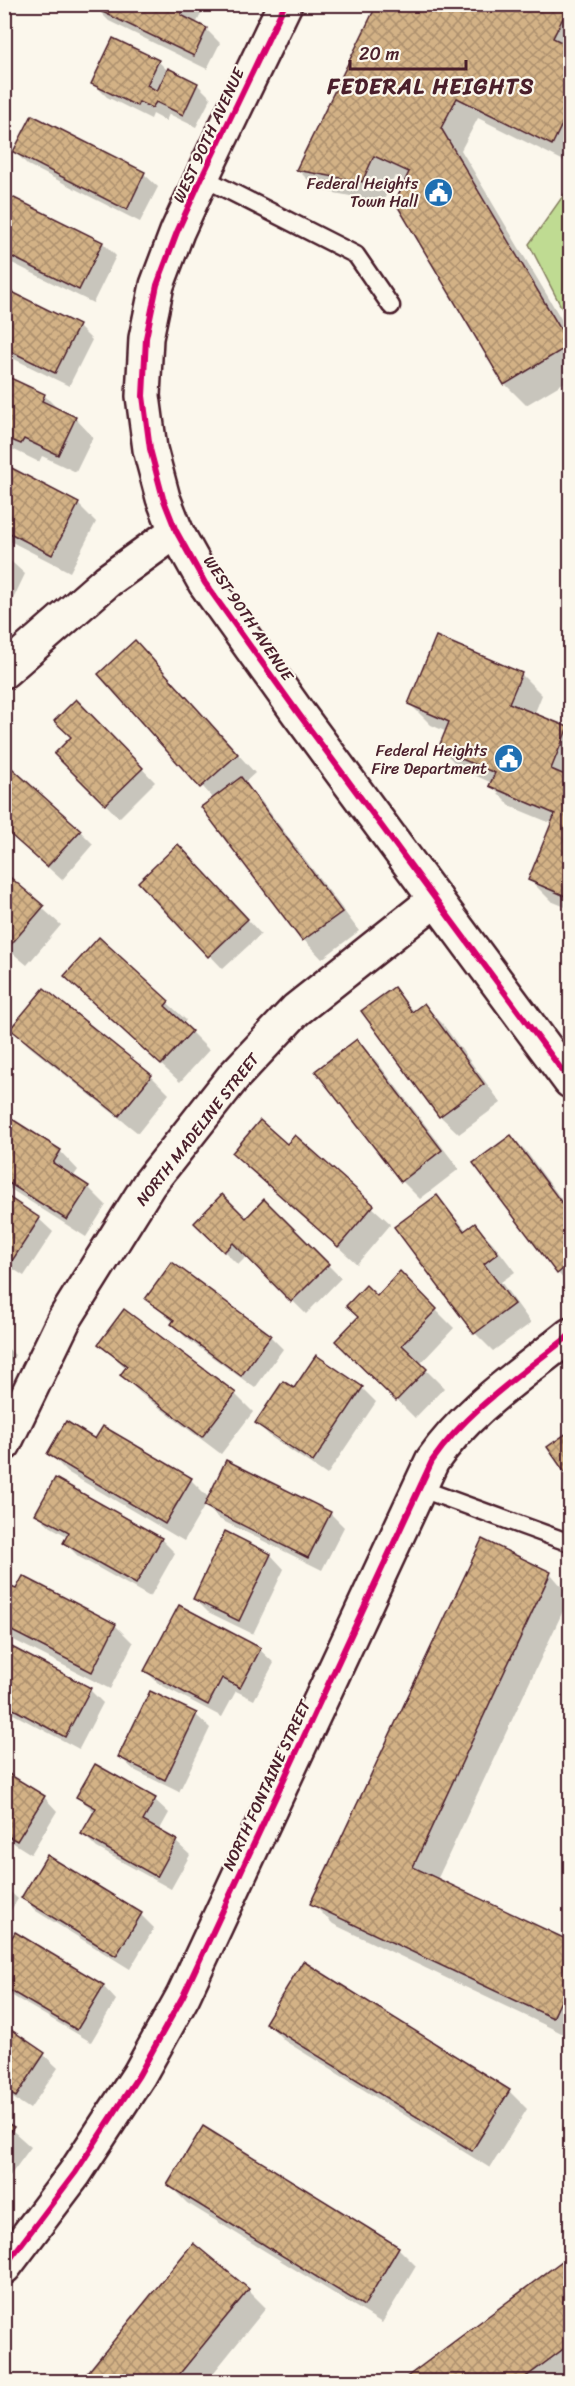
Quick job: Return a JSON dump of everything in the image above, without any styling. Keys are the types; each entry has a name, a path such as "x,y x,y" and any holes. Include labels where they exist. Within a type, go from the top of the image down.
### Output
{"street":[{"name":"WEST 90TH AVENUE","path":"285,4 202,177 158,285 146,338 144,396 150,449 163,498 176,531 212,592 298,713 570,1081"},
{"path":"4,671 107,581 176,531"},
{"name":"NORTH MADELINE STREET","path":"4,1444 70,1311 149,1184 220,1094 296,1010 436,899"},
{"name":"NORTH FONTAINE STREET","path":"4,2267 75,2173 139,2075 183,1996 432,1461 453,1433 477,1410 570,1335"}],"lane":[{"path":"202,177 356,255 391,306"},
{"path":"419,1488 570,1544"}],"green space":[{"path":"570,186 570,324 529,244"}],"building":[{"path":"96,4 186,4 181,15 207,28 194,56 94,8"},
{"name":"Federal Heights Town Hall","path":"377,4 570,4 553,38 570,46 570,108 552,145 457,98 441,128 570,345 504,385 395,202 409,172 374,156 362,182 296,170"},
{"path":"113,38 159,60 147,85 157,91 168,68 198,83 183,115 156,102 152,108 139,102 137,106 91,84"},
{"path":"32,115 145,172 127,210 13,152"},
{"path":"4,193 103,242 79,290 4,253"},
{"path":"4,288 79,325 55,373 4,348"},
{"path":"4,375 45,394 42,401 76,417 58,455 24,439 21,444 4,437"},
{"path":"4,464 79,503 52,555 4,530"},
{"name":"Federal Heights Fire Department","path":"436,636 522,673 509,703 568,727 551,769 570,777 570,898 528,880 555,814 489,786 495,773 438,749 449,722 408,704"},
{"path":"135,640 238,754 200,788 98,674"},
{"path":"76,699 143,768 105,805 54,754 71,737 54,721"},
{"path":"4,761 81,830 47,867 4,829"},
{"path":"241,777 342,912 302,941 201,807"},
{"path":"178,844 248,919 208,957 138,882"},
{"path":"4,872 44,906 8,948 4,945"},
{"path":"99,937 169,1001 165,1006 192,1031 161,1065 64,976"},
{"path":"394,987 412,1012 424,1003 484,1084 439,1117 361,1011"},
{"path":"44,988 152,1075 119,1116 10,1029"},
{"path":"357,1039 442,1150 401,1182 315,1071"},
{"path":"4,1114 61,1150 53,1163 89,1186 67,1220 4,1180"},
{"path":"260,1120 287,1144 295,1135 374,1205 338,1247 232,1153"},
{"path":"511,1135 570,1214 570,1263 557,1274 473,1163"},
{"path":"4,1194 40,1218 10,1264 4,1260"},
{"path":"222,1194 246,1218 264,1199 329,1264 291,1302 233,1243 224,1252 194,1223"},
{"path":"437,1195 464,1231 475,1223 498,1253 484,1264 514,1304 474,1334 394,1227"},
{"path":"172,1262 271,1335 241,1376 171,1324 174,1320 145,1299"},
{"path":"400,1271 437,1309 402,1345 427,1369 396,1401 335,1341 358,1317 346,1306 366,1285 377,1296"},
{"path":"124,1309 236,1393 202,1437 120,1375 127,1366 98,1344"},
{"path":"316,1355 363,1387 313,1462 255,1423 283,1381 294,1388"},
{"path":"66,1421 95,1439 103,1426 192,1478 165,1524 47,1454"},
{"path":"570,1431 570,1480 547,1447"},
{"path":"226,1460 331,1512 308,1558 204,1506"},
{"path":"55,1478 162,1538 136,1584 63,1543 69,1532 35,1514"},
{"path":"225,1531 271,1554 239,1621 193,1599"},
{"path":"482,1539 551,1572 413,1867 570,1941 570,1981 553,2018 310,1904"},
{"path":"23,1576 116,1624 92,1672 4,1627 4,1584 16,1589"},
{"path":"179,1605 261,1648 240,1688 222,1678 208,1705 144,1671"},
{"path":"4,1643 91,1688 65,1737 4,1704"},
{"path":"150,1691 197,1713 165,1780 118,1757"},
{"path":"95,1764 156,1798 143,1821 177,1840 157,1877 81,1834 96,1808 76,1797"},
{"path":"4,1771 45,1796 17,1841 4,1834"},
{"path":"47,1855 142,1913 116,1956 21,1898"},
{"path":"15,1932 104,1985 77,2030 4,1987 4,1951"},
{"path":"303,1961 510,2090 472,2151 265,2023"},
{"path":"4,2025 45,2053 16,2097 4,2090"},
{"path":"4,2121 14,2127 4,2141"},
{"path":"203,2126 399,2247 364,2306 167,2185"},
{"path":"193,2243 249,2289 173,2382 80,2382"},
{"path":"570,2255 570,2344 519,2382 400,2382"}],"cycle path":[{"path":"285,4 202,177 177,232 157,285 146,338 143,396 150,449 163,498 176,531 205,583 298,713 570,1081"},
{"path":"4,2267 75,2173 139,2075 183,1996 432,1461 446,1442 479,1409 570,1335"}],"place":[{"name":"Federal Heights Town Hall","path":"439,192"},
{"name":"Federal Heights Fire Department","path":"508,759"}],"district":[{"name":"FEDERAL HEIGHTS","path":"431,86"}]}
